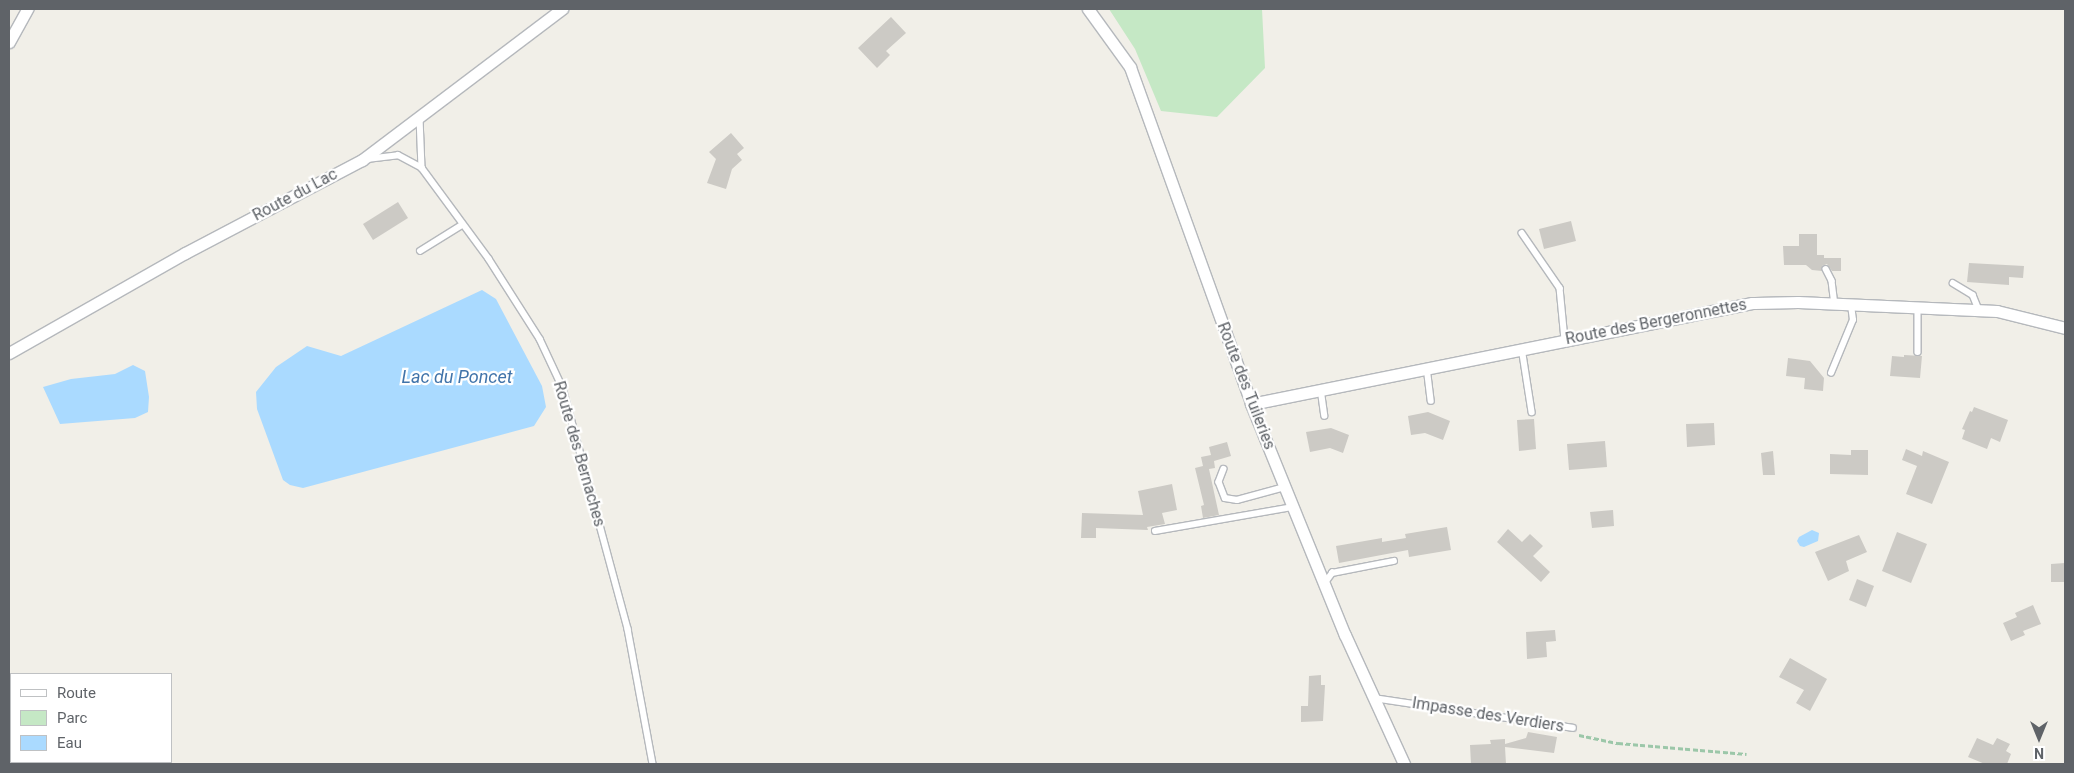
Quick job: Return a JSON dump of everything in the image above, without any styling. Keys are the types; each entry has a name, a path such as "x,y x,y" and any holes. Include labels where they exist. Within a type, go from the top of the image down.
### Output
{"street":[{"path":"9,42 27,9"},
{"name":"Route du Lac","path":"9,353 185,253 362,160 562,9"},
{"name":"Route des Tuileries","path":"1088,9 1130,67 1251,404 1324,584 1404,764"},
{"name":"Route des Bergeronnettes","path":"1251,404 1752,303 1835,304 1998,311 2065,328"}],"lane":[{"path":"420,118 422,168"},
{"path":"362,160 398,155 422,168"},
{"name":"Route des Bernaches","path":"422,168 462,225 489,259 540,339 563,388 628,629 653,764"},
{"path":"420,251 462,225"},
{"path":"1522,233 1560,288 1565,340"},
{"path":"1826,269 1832,281 1835,304"},
{"path":"1953,282 1973,295 1979,310"},
{"path":"1831,373 1853,320 1851,305"},
{"path":"1918,307 1918,352"},
{"path":"1522,348 1532,412"},
{"path":"1427,367 1431,401"},
{"path":"1321,389 1325,416"},
{"path":"1224,468 1219,482 1225,498 1237,500 1285,487"},
{"path":"1155,531 1293,507"},
{"path":"1324,584 1332,573 1394,561"},
{"name":"Impasse des Verdiers","path":"1374,698 1573,728"}],"path":[{"name":"Impasse des Verdiers","path":"1573,728 1573,733 1618,743 1747,754"}],"green space":[{"path":"1109,9 1262,9 1265,68 1217,117 1161,111 1135,49"}],"water":[{"name":"Lac du Poncet","path":"482,290 496,299 542,386 546,407 534,426 303,488 290,485 283,480 257,409 256,392 276,367 307,346 341,356"},
{"path":"133,365 145,371 149,397 148,412 135,418 60,424 43,387 71,379 115,374"},
{"path":"1812,530 1819,533 1818,541 1804,547 1800,546 1797,541 1799,537"}],"building":[{"path":"891,17 906,33 886,51 890,55 877,68 858,48"},
{"path":"731,133 744,148 737,154 742,160 732,169 726,189 707,183 716,159 709,152"},
{"path":"398,202 408,218 373,240 363,224"},
{"path":"1571,221 1576,241 1544,249 1539,229"},
{"path":"1799,234 1817,234 1817,255 1824,255 1824,258 1841,258 1841,271 1832,271 1827,264 1822,266 1822,271 1812,270 1806,265 1784,265 1783,246 1799,246"},
{"path":"1969,263 2024,266 2023,278 2009,277 2009,285 1967,282"},
{"path":"1904,355 1922,356 1920,378 1890,376 1892,356 1904,357"},
{"path":"1788,358 1810,361 1824,378 1823,391 1804,389 1805,378 1786,376"},
{"path":"1974,407 2008,420 2000,442 1991,438 1987,449 1962,439 1965,430 1962,429 1970,411 1972,412"},
{"path":"1428,412 1450,421 1443,440 1425,433 1411,435 1408,416"},
{"path":"1534,419 1536,449 1519,451 1517,420"},
{"path":"1714,423 1715,445 1687,447 1686,424"},
{"path":"1331,428 1349,435 1343,453 1330,448 1310,452 1306,432"},
{"path":"1605,441 1607,467 1569,470 1567,444"},
{"path":"1227,442 1231,456 1214,461 1215,468 1209,469 1219,515 1203,518 1201,506 1204,505 1195,468 1203,466 1201,457 1211,455 1209,447"},
{"path":"1906,449 1922,456 1923,451 1949,462 1932,504 1906,494 1917,466 1902,460"},
{"path":"1851,450 1868,450 1868,475 1830,474 1830,454 1851,455"},
{"path":"1773,451 1775,475 1763,475 1761,453"},
{"path":"1172,484 1177,510 1162,513 1165,524 1147,527 1148,530 1096,528 1096,538 1081,538 1082,513 1143,515 1138,491"},
{"path":"1613,510 1614,526 1592,528 1590,512"},
{"path":"1447,527 1451,550 1409,557 1408,550 1339,563 1336,546 1382,538 1382,542 1406,538 1405,534"},
{"path":"1508,529 1522,542 1530,534 1543,546 1533,556 1550,572 1541,582 1497,542"},
{"path":"1897,532 1927,544 1911,583 1882,571"},
{"path":"1859,535 1867,552 1846,561 1849,571 1828,581 1815,552"},
{"path":"2065,563 2065,582 2051,582 2051,564"},
{"path":"1857,579 1874,586 1866,607 1849,600"},
{"path":"2033,605 2041,624 2023,631 2025,635 2011,641 2003,623 2017,617 2015,613"},
{"path":"1555,630 1556,641 1546,642 1547,657 1527,659 1526,632"},
{"path":"1790,658 1827,679 1810,711 1796,703 1804,690 1779,677"},
{"path":"1321,675 1321,685 1325,685 1323,721 1301,722 1301,706 1308,706 1309,676"},
{"path":"1528,732 1557,737 1554,753 1505,747 1506,764 1471,764 1470,745 1491,744 1490,740 1505,739 1505,744 1526,738"},
{"path":"1977,738 1993,745 1997,738 2010,744 2006,751 2011,754 2007,764 1985,764 1968,757"}]}
